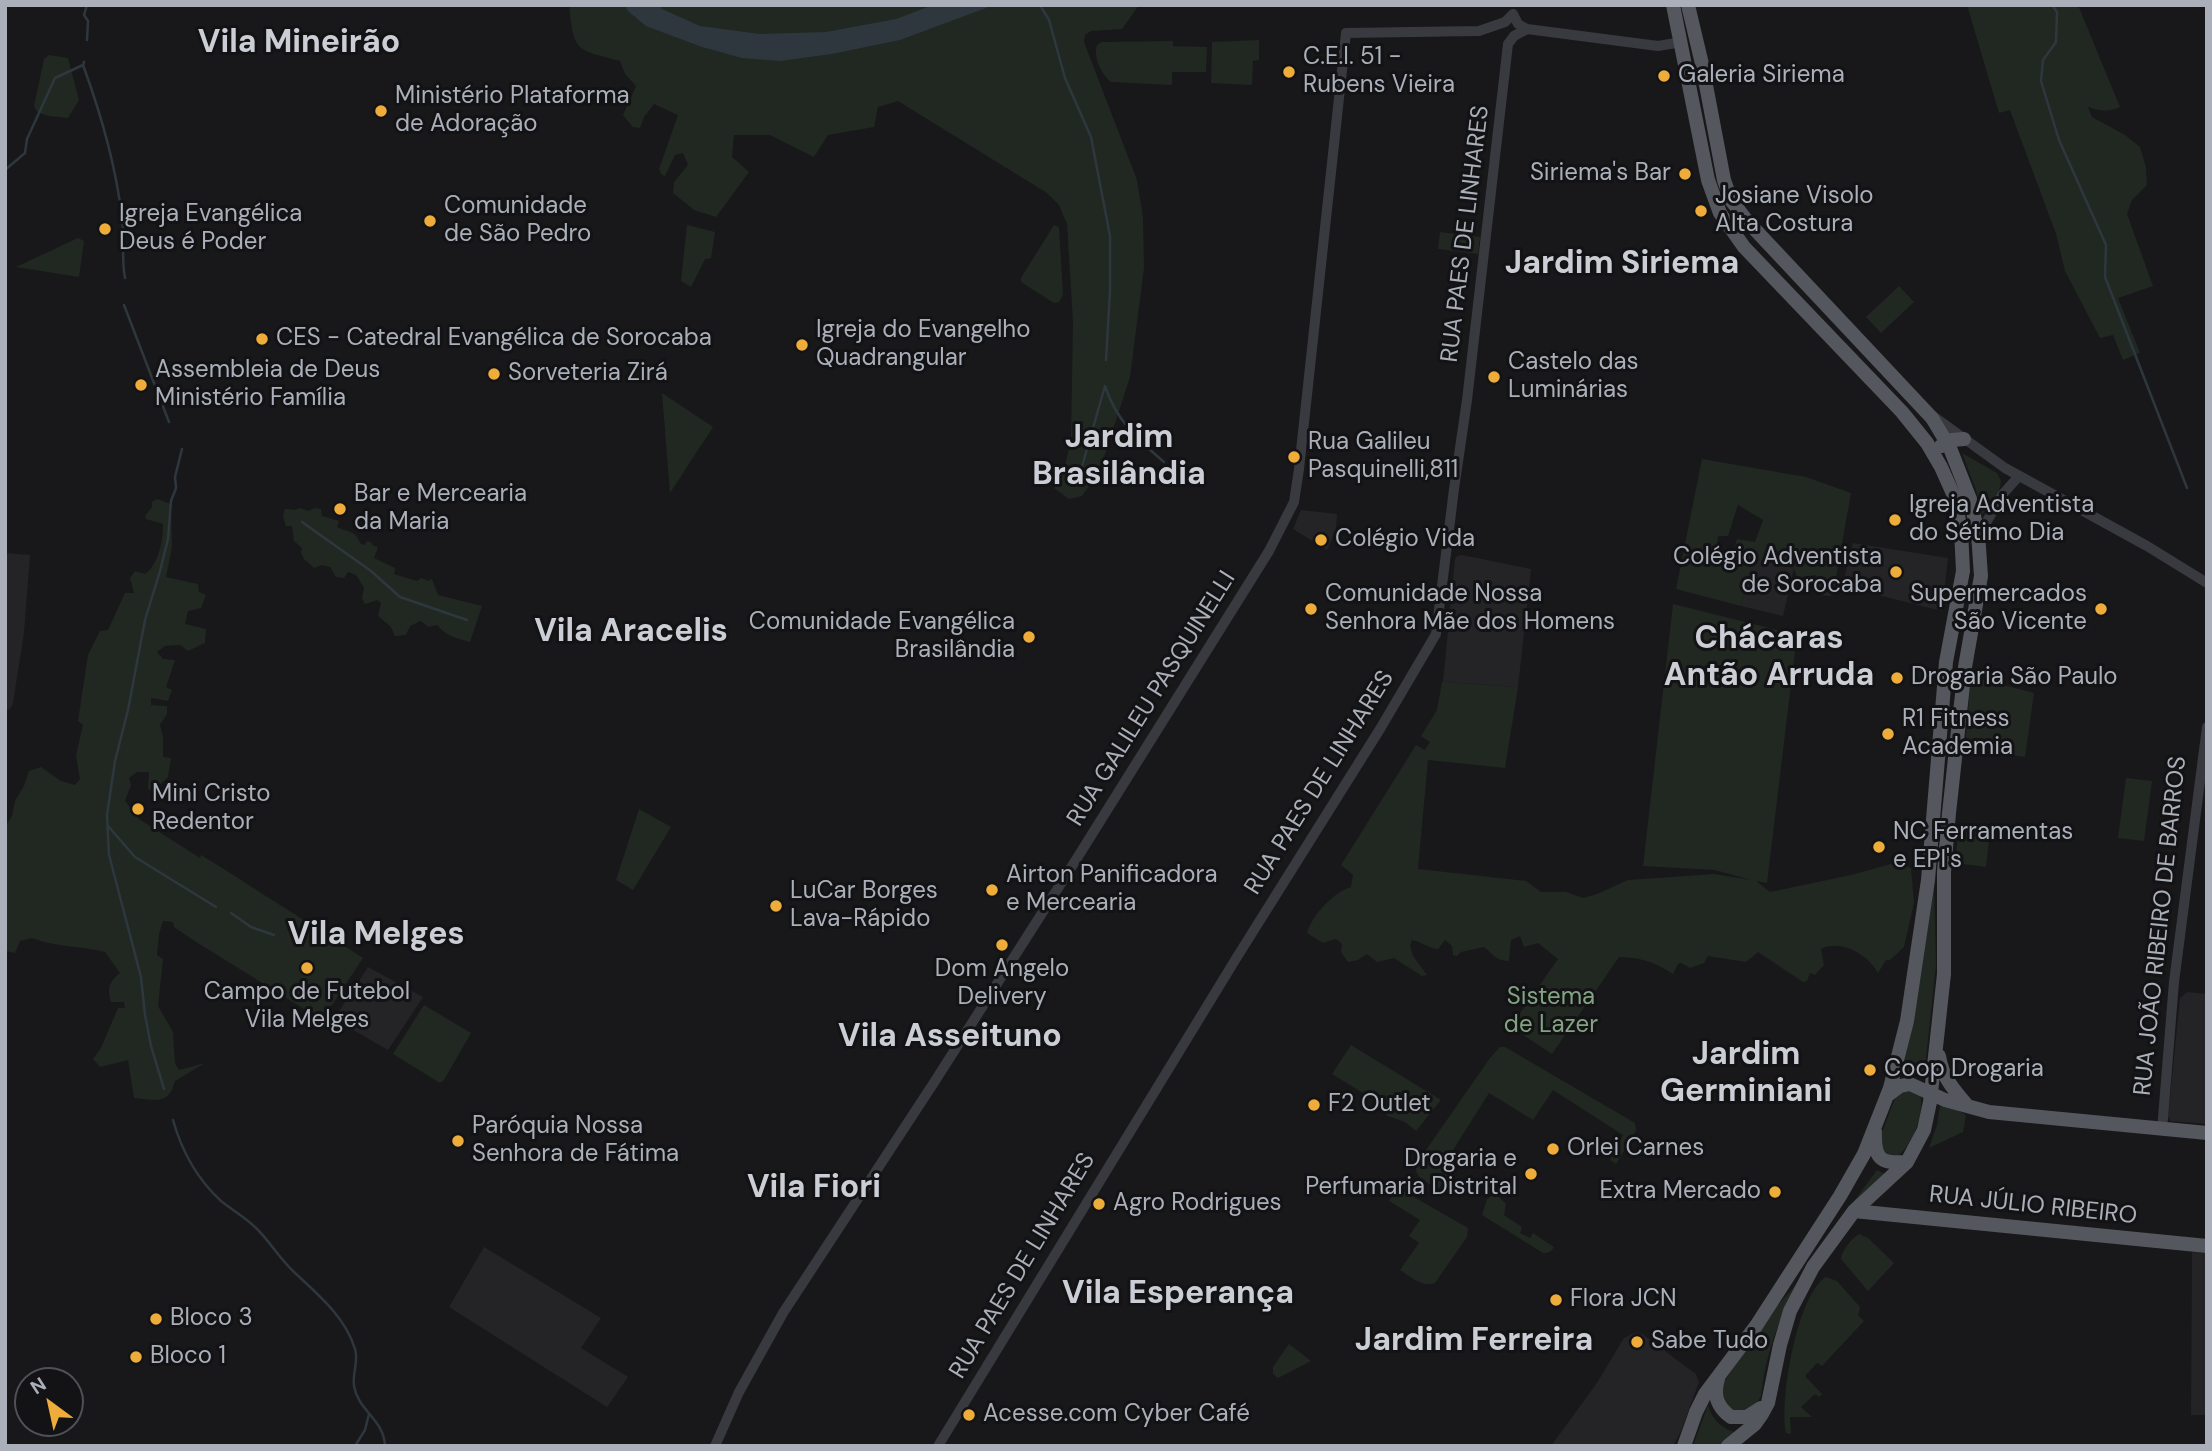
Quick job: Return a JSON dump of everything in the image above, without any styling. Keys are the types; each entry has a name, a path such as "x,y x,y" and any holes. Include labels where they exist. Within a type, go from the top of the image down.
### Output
{"main road":[{"path":"1673,5 1708,180 1720,213 1750,253 1902,412 1934,455 1954,496 1961,530 1963,570 1946,662 1924,907 1907,1021 1888,1096 1864,1154 1840,1196 1756,1326 1705,1394 1684,1446"},
{"path":"1688,5 1724,180 1731,200 1746,221 1922,407 1947,442 1967,491 1978,537 1981,576 1965,667 1944,872 1944,974 1931,1094 1924,1130 1907,1162 1854,1211 1824,1251 1800,1291 1783,1333 1768,1403 1755,1424 1728,1446"},
{"path":"1682,42 1690,35 1692,24"},
{"path":"1934,455 1947,442 1964,439"},
{"path":"1937,1047 1940,1066 1948,1084 1967,1105"},
{"path":"1888,1096 1900,1086 1910,1084 1931,1094 1989,1112 2207,1133"},
{"path":"1876,1123 1875,1147 1881,1159 1888,1163 1907,1162"},
{"name":"RUA JÚLIO RIBEIRO","path":"1854,1211 2207,1247"},
{"path":"1719,1374 1715,1395 1725,1413 1736,1418 1747,1417 1760,1410 1772,1382"}],"street":[{"path":"1514,10 1518,24 1527,29 1658,46 1682,42"},
{"name":"RUA GALILEU PASQUINELLI","path":"715,1446 739,1392 783,1312 1096,829 1256,573 1290,513 1299,469 1346,33 1479,31 1505,22 1514,10"},
{"name":"RUA PAES DE LINHARES","path":"938,1446 1436,634 1468,400 1508,44 1514,36 1527,29"},
{"path":"1922,407 2005,468 2201,576 2207,583"},
{"path":"2002,495 2006,480 2005,468"},
{"path":"1978,537 2002,495 2019,476"},
{"name":"RUA JOÃO RIBEIRO DE BARROS","path":"2162,1130 2174,982 2207,727"}],"shaded area":[{"path":"625,5 659,5 662,9 700,26 760,34 826,32 896,19 933,5 994,5 900,40 780,61 742,58 702,47 646,26 628,11"},
{"name":"Colégio Vida","path":"1301,510 1337,514 1336,529 1327,550 1293,529"},
{"name":"Colégio Adventista de Sorocaba","path":"1853,543 1948,558 1942,611 1842,586"},
{"path":"5,553 30,555 24,633 13,703 10,709 6,710 5,630 8,629 5,628"},
{"path":"1462,555 1531,569 1518,687 1443,682 1455,559"},
{"path":"1751,558 1794,568 1783,616 1741,606"},
{"path":"368,967 423,997 388,1050 334,1019"},
{"path":"2187,992 2207,994 2207,1124 2171,1121 2168,1117 2180,998"},
{"path":"484,1247 601,1318 581,1348 628,1377 607,1407 449,1307"},
{"path":"2192,1252 2205,1253 2207,1415 2191,1415"},
{"path":"1634,1333 1642,1334 1696,1374 1699,1382 1673,1446 1551,1446 1597,1383 1624,1338"}],"green space":[{"path":"569,5 1139,5 1122,29 1091,31 1085,35 1084,42 1137,180 1143,217 1144,268 1130,377 1105,454 1082,496 1069,499 1054,488 1065,466 1071,439 1073,322 1067,224 1059,205 1047,193 898,101 878,107 874,127 828,135 814,157 770,135 734,135 732,157 749,172 716,217 694,210 673,193 674,182 688,165 683,153 675,155 665,176 659,169 678,115 654,104 640,128 633,127 623,115 636,86 625,74 620,61 586,51 580,46 573,32"},
{"path":"1967,5 2078,5 2120,107 2099,110 2088,107 2092,117 2125,135 2140,147 2146,167 2147,185 2132,200 2127,214 2153,286 2118,298 2140,353 2123,360 2113,335 2100,338 2065,271 2056,234 2010,110 1999,113"},
{"path":"1259,40 1259,60 1253,61 1252,85 1211,83 1212,42"},
{"path":"1173,41 1173,46 1207,47 1206,72 1172,72 1172,85 1111,82 1097,60 1097,45 1102,42"},
{"path":"49,55 68,58 79,100 68,118 44,115 34,106 44,59"},
{"path":"687,225 715,232 711,258 705,259 691,287 681,281"},
{"path":"1054,225 1059,227 1063,295 1059,302 1054,303 1021,282 1021,278"},
{"path":"1440,232 1480,237 1478,254 1438,249"},
{"path":"78,238 84,241 79,277 16,267"},
{"path":"1899,286 1914,302 1881,333 1866,317"},
{"path":"662,393 713,427 670,493"},
{"path":"1962,453 1997,473 2001,481 1999,491 1982,515 1976,490"},
{"path":"1702,459 1806,477 1851,493 1831,596 1820,595 1816,575 1797,578 1794,568 1752,558 1741,606 1676,589","holes":["1738,505 1763,520 1755,542 1737,539 1733,555 1717,550 1718,536 1728,536"]},
{"path":"157,499 171,504 172,547 166,577 198,584 199,592 206,595 201,608 188,611 185,624 206,629 205,643 188,651 180,645 165,646 157,652 163,659 175,660 166,687 172,690 168,701 151,698 151,705 167,706 167,714 160,725 163,757 171,758 168,777 153,791 148,789 149,772 137,772 129,778 131,785 125,801 139,819 200,858 201,855 219,866 363,958 322,1020 193,940 174,927 173,922 163,921 157,955 163,959 158,1006 173,1032 175,1063 179,1070 205,1063 175,1081 165,1097 155,1100 134,1098 128,1060 100,1067 93,1059 101,1048 118,1008 125,1008 124,1002 111,1002 110,986 120,973 105,952 32,938 20,941 15,953 6,951 5,827 12,816 15,801 29,771 41,767 61,781 75,785 80,779 76,755 83,725 78,721 88,655 100,631 108,630 125,593 134,593 130,578 135,571 145,574 157,558 163,524 146,519 145,516 152,507 152,502"},
{"path":"300,508 309,511 314,508 321,509 322,516 339,521 337,527 353,534 361,544 365,545 367,541 378,547 374,558 395,568 394,574 417,581 421,578 428,581 432,579 438,595 482,606 470,642 448,634 437,625 428,627 421,621 410,626 406,635 395,636 391,627 378,616 381,603 377,600 365,604 362,598 364,588 356,575 348,572 344,578 336,577 330,567 322,565 314,568 304,559 302,548 294,541 292,526 286,526 283,517 285,509"},
{"name":"Sistema de Lazer","path":"1673,604 1797,635 1767,883 1756,881 1770,892 1895,863 1911,868 1914,903 1904,947 1890,960 1886,960 1878,973 1861,954 1837,946 1821,949 1824,965 1815,975 1810,973 1807,981 1803,982 1758,952 1746,962 1708,956 1704,963 1690,968 1678,964 1673,974 1647,961 1619,957 1552,1054 1514,1029 1516,1019 1558,959 1538,943 1524,947 1520,936 1511,940 1509,961 1505,961 1484,947 1461,952 1457,956 1453,955 1452,946 1445,940 1438,949 1412,940 1410,946 1413,956 1427,975 1422,976 1394,958 1377,962 1367,954 1348,962 1341,952 1342,944 1336,939 1323,943 1307,933 1324,905 1351,887 1353,875 1341,865 1416,745 1425,750 1430,742 1421,736 1437,710 1442,682 1518,687 1505,768 1428,760 1418,869 1526,881 1541,892 1566,892 1583,898 1628,880 1714,874 1751,880 1715,870 1643,866"},
{"path":"1975,680 2034,693 2025,757 1965,748 1970,687"},
{"path":"2126,778 2152,781 2144,841 2118,838"},
{"path":"639,809 671,827 633,890 616,880"},
{"path":"1966,828 1990,831 1986,867 1955,863 1958,835"},
{"path":"1934,883 1936,965 1924,1077 1902,1071 1910,1037"},
{"path":"424,1005 471,1033 440,1083 393,1054"},
{"path":"1351,1045 1441,1100 1416,1131 1405,1122 1388,1116 1376,1101 1332,1074"},
{"path":"1500,1047 1505,1047 1635,1123 1636,1131 1616,1164 1610,1160 1623,1135 1553,1090 1533,1120 1489,1093 1443,1166 1452,1172 1438,1189 1419,1176 1417,1163"},
{"path":"1905,1090 1920,1094 1921,1111 1910,1142 1897,1156 1890,1159 1878,1143 1895,1098"},
{"path":"1940,1106 1966,1115 1963,1132 1929,1148 1937,1125"},
{"path":"1877,1170 1891,1177 1790,1300 1771,1346 1761,1396 1752,1407 1740,1413 1727,1407 1720,1388 1766,1318 1795,1286"},
{"path":"1400,1189 1468,1228 1467,1237 1435,1283 1422,1283 1400,1270 1419,1243 1409,1236 1420,1220 1389,1201 1396,1190"},
{"path":"1493,1195 1506,1204 1504,1215 1522,1227 1520,1233 1530,1238 1533,1233 1554,1247 1552,1250 1543,1253 1482,1215 1487,1199"},
{"path":"1859,1234 1868,1238 1894,1263 1868,1291 1841,1259 1847,1245"},
{"path":"1826,1277 1837,1281 1860,1307 1858,1315 1864,1321 1822,1366 1817,1363 1805,1376 1822,1394 1819,1397 1815,1394 1801,1407 1812,1417 1790,1417 1791,1434 1786,1433 1785,1398 1792,1349 1807,1304 1816,1287"},
{"path":"1289,1344 1311,1361 1278,1378 1273,1374 1273,1367"},
{"path":"1708,1405 1719,1424 1738,1433 1718,1446 1693,1446"}],"waterway":[{"path":"87,5 84,15 88,21 87,40"},
{"path":"1040,5 1049,20 1065,78 1091,137 1110,236 1106,360"},
{"path":"2052,5 2057,12 2056,42 2043,60 2041,81 2059,140 2106,245 2105,277 2187,488"},
{"path":"84,62 116,179 123,226 125,278"},
{"path":"5,170 25,153 27,139 55,78 83,65"},
{"path":"124,305 169,422"},
{"path":"1105,386 1121,419 1164,462"},
{"path":"1077,484 1105,386"},
{"path":"164,1089 151,1046 141,977 109,855 107,815 115,761 128,710 145,620 168,539 171,501 176,488 175,477 182,449"},
{"path":"302,522 371,571 400,597 467,620"},
{"path":"108,826 135,857 216,907"},
{"path":"231,913 251,927 274,935"},
{"path":"173,1120 186,1154 204,1183 221,1201 260,1232 288,1266 329,1306 344,1326 356,1354 356,1395 380,1429 385,1446"},
{"path":"355,1446 365,1430 369,1414"}],"place":[{"name":"C.E.I. 51 - Rubens Vieira","path":"1289,72"},
{"name":"Galeria Siriema","path":"1664,76"},
{"name":"Ministério Plataforma de Adoração","path":"381,111"},
{"name":"Siriema's Bar","path":"1685,174"},
{"name":"Josiane Visolo Alta Costura","path":"1701,211"},
{"name":"Comunidade de São Pedro","path":"430,221"},
{"name":"Igreja Evangélica Deus é Poder","path":"105,229"},
{"name":"CES - Catedral Evangélica de Sorocaba","path":"262,339"},
{"name":"Igreja do Evangelho Quadrangular","path":"802,345"},
{"name":"Sorveteria Zirá","path":"494,374"},
{"name":"Castelo das Luminárias","path":"1494,377"},
{"name":"Assembleia de Deus Ministério Família","path":"141,385"},
{"name":"Rua Galileu Pasquinelli,811","path":"1294,457"},
{"name":"Bar e Mercearia da Maria","path":"340,509"},
{"name":"Igreja Adventista do Sétimo Dia","path":"1895,520"},
{"name":"Colégio Vida","path":"1321,540"},
{"name":"Colégio Adventista de Sorocaba","path":"1896,572"},
{"name":"Comunidade Nossa Senhora Mãe dos Homens","path":"1311,609"},
{"name":"Supermercados São Vicente","path":"2101,609"},
{"name":"Comunidade Evangélica Brasilândia","path":"1029,637"},
{"name":"Drogaria São Paulo","path":"1897,678"},
{"name":"R1 Fitness Academia","path":"1888,734"},
{"name":"Mini Cristo Redentor","path":"138,809"},
{"name":"NC Ferramentas e EPI's","path":"1879,847"},
{"name":"Airton Panificadora e Mercearia","path":"992,890"},
{"name":"LuCar Borges Lava-Rápido","path":"776,906"},
{"name":"Dom Angelo Delivery","path":"1002,945"},
{"name":"Campo de Futebol Vila Melges","path":"307,968"},
{"name":"Coop Drogaria","path":"1870,1070"},
{"name":"F2 Outlet","path":"1314,1105"},
{"name":"Paróquia Nossa Senhora de Fátima","path":"458,1141"},
{"name":"Orlei Carnes","path":"1553,1149"},
{"name":"Drogaria e Perfumaria Distrital","path":"1531,1174"},
{"name":"Extra Mercado","path":"1775,1192"},
{"name":"Agro Rodrigues","path":"1099,1204"},
{"name":"Flora JCN","path":"1556,1300"},
{"name":"Bloco 3","path":"156,1319"},
{"name":"Sabe Tudo","path":"1637,1342"},
{"name":"Bloco 1","path":"136,1357"},
{"name":"Acesse.com Cyber Café","path":"969,1415"}],"district":[{"name":"Vila Mineirão","path":"299,44"},
{"name":"Jardim Siriema","path":"1622,265"},
{"name":"Jardim Brasilândia","path":"1119,458"},
{"name":"Vila Aracelis","path":"631,633"},
{"name":"Chácaras Antão Arruda","path":"1769,658"},
{"name":"Vila Melges","path":"376,936"},
{"name":"Vila Asseituno","path":"950,1038"},
{"name":"Jardim Germiniani","path":"1746,1074"},
{"name":"Vila Fiori","path":"814,1189"},
{"name":"Vila Esperança","path":"1178,1295"},
{"name":"Jardim Ferreira","path":"1474,1342"}]}
